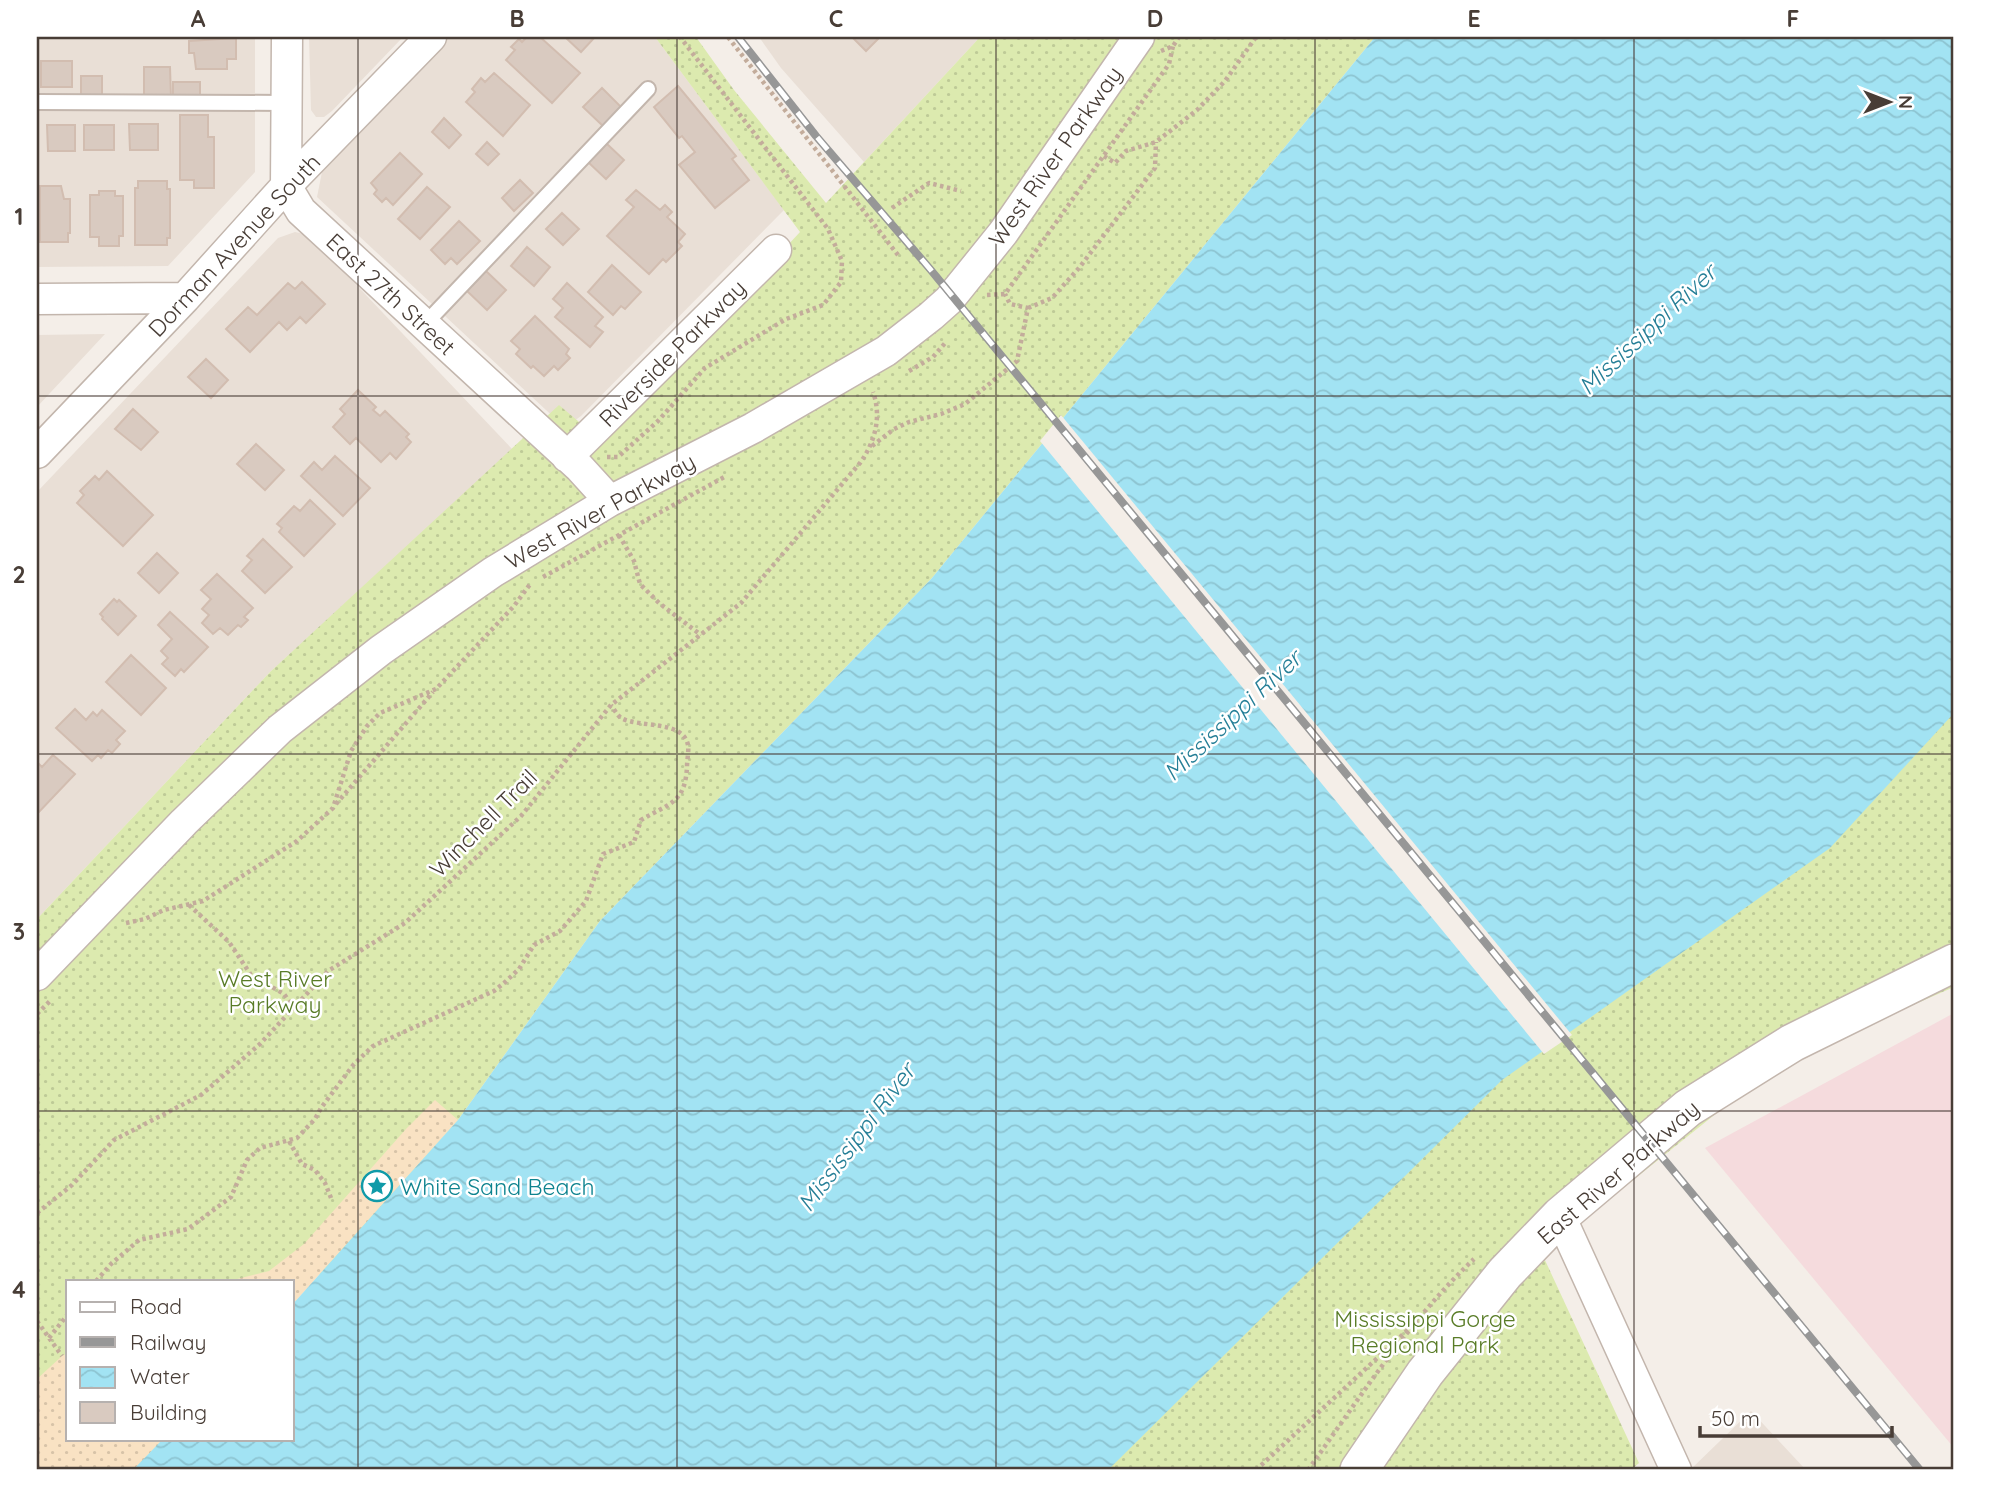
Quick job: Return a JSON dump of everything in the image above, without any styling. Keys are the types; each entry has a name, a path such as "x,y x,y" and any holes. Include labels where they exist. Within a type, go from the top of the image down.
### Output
{"street":[{"path":"286,186 287,37"},
{"name":"Dorman Avenue South","path":"37,453 185,298 286,186 431,37"},
{"name":"West River Parkway","path":"37,975 184,822 280,729 381,650 493,572 610,501 753,428 874,358 931,316 949,300 1003,233 1139,37"},
{"name":"East 27th Street","path":"286,186 301,211 567,457 610,501"},
{"name":"Riverside Parkway","path":"567,457 776,250"},
{"path":"37,299 185,298"},
{"name":"East River Parkway","path":"1359,1470 1424,1373 1505,1273 1560,1216 1688,1108 1792,1042 1954,963"},
{"path":"1560,1216 1676,1470"}],"lane":[{"path":"424,325 648,89"},
{"path":"37,102 286,103"}],"path":[{"path":"728,37 898,255"},
{"path":"1104,156 1115,163 1126,151 1156,142 1197,110 1225,81 1255,37"},
{"path":"986,295 1005,293 1169,64 1173,46"},
{"path":"1005,293 1010,304 1028,308 1052,298 1079,268 1155,167 1156,142"},
{"path":"892,208 929,183 961,191"},
{"path":"872,446 908,422 941,414 965,404 1017,361 1028,308"},
{"name":"Winchell Trail","path":"37,1213 72,1185 114,1140 201,1095 260,1044 328,971 405,923 521,816 611,705 741,603 872,446 877,414 873,392 861,398"},
{"path":"510,595 731,473"},
{"path":"619,536 634,561 640,584 659,603 701,635"},
{"path":"133,914 124,923 145,919 164,909 203,901 297,841 333,808 436,689 514,606 531,583"},
{"path":"333,808 351,751 367,726 380,713 436,689"},
{"path":"97,1280 139,1240 188,1229 231,1197 247,1160 260,1148 297,1138 315,1119 354,1064 373,1046 494,991 519,969 534,945 560,931 586,901 603,854 634,842 641,820 673,801 685,787 688,745 682,733 670,727 656,727 620,717 611,705"},
{"path":"189,904 229,942 251,975 284,994 294,1008"},
{"path":"289,1141 302,1164 315,1170 325,1183 331,1198"},
{"path":"1256,1470 1423,1315"},
{"path":"49,1338 66,1317"},
{"path":"37,1321 62,1356"}],"shaded area":[{"path":"37,37 255,37 255,172 168,266 37,267"},
{"path":"309,37 403,37 332,111 324,117 316,117 311,110"},
{"path":"449,37 655,37 784,210 581,416 570,424 560,423 317,197 322,172"},
{"path":"759,37 980,37 864,162 781,68"},
{"path":"295,232 309,235 513,450 270,672 37,919 37,492 278,238"},
{"path":"105,334 37,407 37,335"},
{"path":"1954,1013 1954,1448 1705,1148"},
{"path":"1751,1411 1806,1470 1690,1470"}],"green space":[{"name":"West River Parkway","path":"655,37 696,37 734,90 826,203 980,37 1375,37 932,578 600,921 458,1120 322,1274 294,1281 66,1280 66,1440 162,1440 133,1470 37,1470 37,919 270,672 559,405 604,443 800,232"},
{"name":"Mississippi Gorge Regional Park","path":"1954,679 1954,987 1831,1041 1738,1096 1597,1209 1544,1258 1639,1463 1631,1470 1098,1470 1480,1076"}],"sand":[{"name":"White Sand Beach","path":"435,1100 458,1120 294,1303 294,1280 233,1280 269,1271 304,1244"},
{"path":"66,1354 66,1440 162,1440 133,1470 37,1470 37,1379"}],"water":[{"name":"Mississippi River","path":"1375,37 1954,37 1954,713 1830,848 1502,1080 1108,1470 133,1470 162,1440 294,1440 294,1303 458,1120 600,921 932,578"}],"pier":[{"path":"1061,415 1572,1035 1544,1054 1040,441"}],"building":[{"path":"527,37 540,37 580,73 552,103 506,60 515,50 511,47 519,39 522,42"},
{"path":"565,37 595,37 581,52"},
{"path":"852,37 880,37 866,51"},
{"path":"236,38 236,59 227,59 227,69 196,69 194,53 189,53 189,41"},
{"path":"41,61 72,61 72,87 41,87"},
{"path":"144,67 170,67 171,98 144,98"},
{"path":"494,73 530,105 503,136 466,102 475,92 472,89 481,78 485,82"},
{"path":"81,76 102,76 102,95 81,95"},
{"path":"173,82 200,82 200,97 173,97"},
{"path":"678,86 736,156 732,159 749,180 715,208 679,165 695,152 682,136 679,138 654,107"},
{"path":"602,88 621,107 603,126 583,107"},
{"path":"180,115 208,115 208,137 214,137 214,188 194,188 194,180 180,180"},
{"path":"444,118 461,135 449,148 432,132"},
{"path":"129,124 158,124 158,150 130,150"},
{"path":"47,125 75,125 75,151 48,151"},
{"path":"84,125 114,125 114,150 84,150"},
{"path":"487,142 499,154 488,165 476,154"},
{"path":"606,143 624,160 606,179 588,162"},
{"path":"400,153 422,174 393,205 386,198 382,202 374,194 377,190 371,183"},
{"path":"520,180 533,193 514,211 502,198"},
{"path":"138,181 167,181 167,189 170,189 170,238 167,238 167,245 135,245 135,188 138,188"},
{"path":"40,186 61,186 64,199 70,199 68,242 40,242"},
{"path":"427,187 450,207 420,239 398,219"},
{"path":"636,190 660,210 665,205 672,212 667,217 685,234 678,242 682,246 666,262 663,259 649,274 607,236 634,207 626,200"},
{"path":"99,191 115,191 115,196 123,196 123,236 119,236 119,246 99,246 99,237 90,237 90,195 99,195"},
{"path":"562,213 579,229 563,245 546,229"},
{"path":"459,221 480,241 457,264 451,258 445,264 431,250"},
{"path":"527,247 550,267 534,286 511,266"},
{"path":"612,265 641,292 625,309 621,306 613,315 588,292"},
{"path":"486,271 506,290 487,310 467,291"},
{"path":"302,282 325,304 306,323 300,317 287,330 279,322 250,352 226,329 248,307 257,315 288,283 295,289"},
{"path":"567,283 603,317 595,326 603,332 590,347 555,317 563,308 553,299"},
{"path":"535,316 569,349 566,354 570,358 558,370 554,366 544,376 516,354 520,349 511,341"},
{"path":"206,359 228,380 211,398 188,377"},
{"path":"358,390 376,407 373,410 380,416 385,411 409,434 406,437 411,442 396,459 390,453 381,462 356,438 350,444 333,427 345,414 340,409"},
{"path":"133,409 158,432 141,450 115,429"},
{"path":"256,444 284,470 265,490 237,464"},
{"path":"335,456 370,488 343,516 301,476 314,462 322,470"},
{"path":"107,471 153,515 123,546 77,503 84,495 80,491 95,476 99,480"},
{"path":"310,500 335,524 304,556 279,532 282,528 277,524 294,506 300,511"},
{"path":"263,539 292,567 265,593 242,571 252,560 247,556"},
{"path":"157,553 178,573 159,593 138,573"},
{"path":"217,574 253,608 244,617 248,620 228,635 220,628 213,634 202,623 209,615 202,609 211,599 201,590"},
{"path":"114,599 117,602 119,600 136,616 118,635 100,614"},
{"path":"170,612 208,647 184,672 181,669 175,676 162,664 168,658 161,651 172,639 158,625"},
{"path":"131,655 166,688 141,715 106,682"},
{"path":"75,709 86,720 93,712 97,716 102,710 125,731 116,740 120,744 112,753 108,750 101,758 98,755 92,761 56,728"},
{"path":"53,755 75,774 37,814 37,762 42,767"}],"railway":[{"path":"738,37 816,136 930,269 1920,1470"}],"place":[{"name":"White Sand Beach","path":"377,1186"}]}
